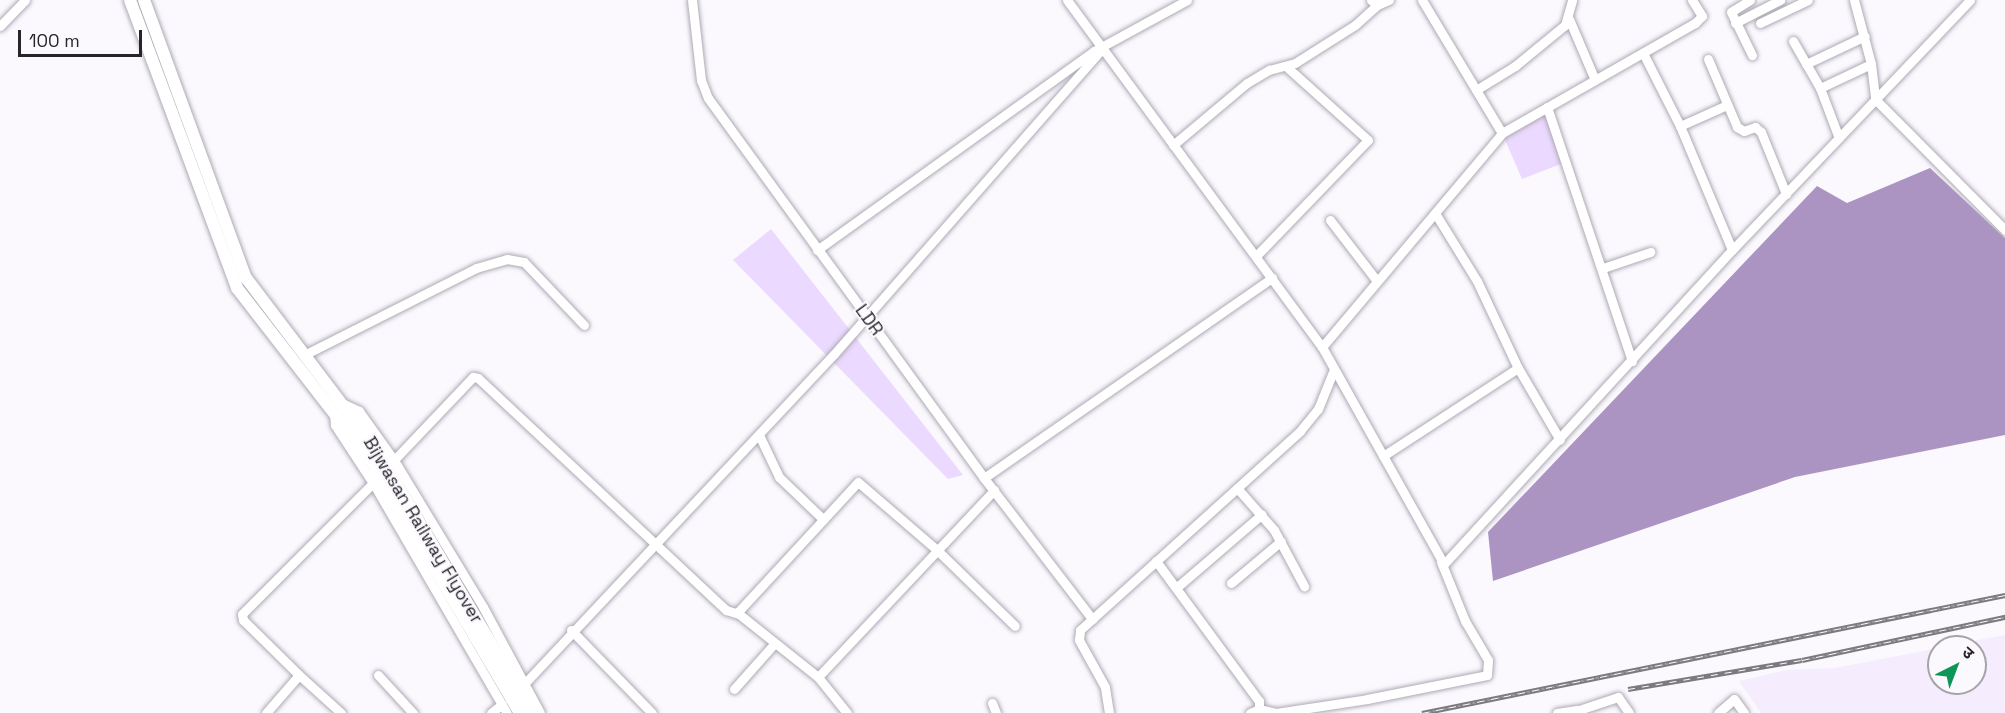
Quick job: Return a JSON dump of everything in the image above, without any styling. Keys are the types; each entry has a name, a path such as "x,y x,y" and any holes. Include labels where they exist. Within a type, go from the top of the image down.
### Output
{"main road":[{"path":"120,0 138,18"},
{"path":"130,0 221,250 244,301 285,341"},
{"path":"144,0 246,278 285,341 338,411"},
{"name":"Bijwasan Railway Flyover","path":"285,341 304,354 372,462 520,713"},
{"name":"Bijwasan Railway Flyover","path":"338,411 355,421 395,480 532,713"}],"street":[{"path":"0,26 25,0"},
{"name":"LDR","path":"692,0 701,80 708,98 984,478 1092,619"},
{"path":"1067,0 1322,347 1333,372 1383,456 1441,562 1465,621 1488,660 1488,675 1367,699 1276,712 1254,711 1258,702 1156,561"},
{"path":"817,250 1000,117 1103,48 1187,0"},
{"path":"1173,145 1247,83 1269,69 1287,67 1355,25 1374,3 1389,0"},
{"path":"1422,0 1502,133"},
{"path":"1572,0 1569,19 1595,80"},
{"path":"1322,347 1502,133 1699,21 1702,16 1692,0"},
{"path":"1750,0 1731,10 1735,23 1752,55"},
{"path":"1735,23 1780,0"},
{"path":"1760,23 1787,4 1808,0"},
{"path":"1854,0 1872,64 1875,99 2005,230"},
{"path":"1441,562 1451,561 1732,250 1970,0"},
{"path":"1476,90 1515,66 1569,19"},
{"path":"1806,64 1865,36"},
{"path":"1793,41 1820,88 1839,138"},
{"path":"525,683 571,630 655,545 867,317 1103,48"},
{"path":"1643,52 1680,126 1732,250"},
{"path":"1708,60 1740,130 1755,127 1761,132 1786,194"},
{"path":"1820,88 1872,64"},
{"path":"1256,256 1368,141 1287,67"},
{"path":"1680,126 1727,105"},
{"path":"1547,107 1603,268 1632,361"},
{"path":"1435,213 1477,282 1518,368 1560,440"},
{"path":"1330,220 1377,281"},
{"path":"1603,268 1650,252"},
{"path":"304,354 476,268 507,259 524,262 584,325"},
{"path":"984,478 1272,278"},
{"path":"1383,456 1518,368"},
{"path":"1109,713 1105,687 1079,640 1080,630 1307,423 1327,392 1333,372"},
{"path":"394,460 476,377 726,610 737,613 818,677 847,713"},
{"path":"507,713 374,483 334,425 338,411 359,411 394,460 525,683 540,713"},
{"path":"759,435 779,477 823,519"},
{"path":"341,713 299,675 241,616 374,483"},
{"path":"737,613 855,483 862,483 936,549 1016,626"},
{"path":"1237,488 1262,514 1281,542 1304,586"},
{"path":"818,677 994,490"},
{"path":"1176,588 1262,514"},
{"path":"1231,583 1281,542"},
{"path":"571,630 652,713"},
{"path":"734,689 774,644"},
{"path":"266,713 299,675"},
{"path":"378,675 413,713"},
{"path":"1557,713 1580,711 1618,697 1629,713"},
{"path":"1718,713 1734,699 1744,713"},
{"path":"992,703 996,713"},
{"path":"491,713 502,704"}],"shaded area":[{"path":"1547,107 1566,162 1522,179 1502,133"},
{"path":"1930,168 2005,238 2005,435 1795,477 1493,581 1488,532 1817,186 1847,203"},
{"path":"771,229 963,475 948,479 733,260"},
{"path":"2005,635 2005,713 1761,713 1739,681 1786,670 1835,668 1927,650 1927,695 1987,695 1987,638"}],"railway":[{"path":"1422,713 2005,595"},
{"path":"1628,689 1802,660 2005,617"}]}
